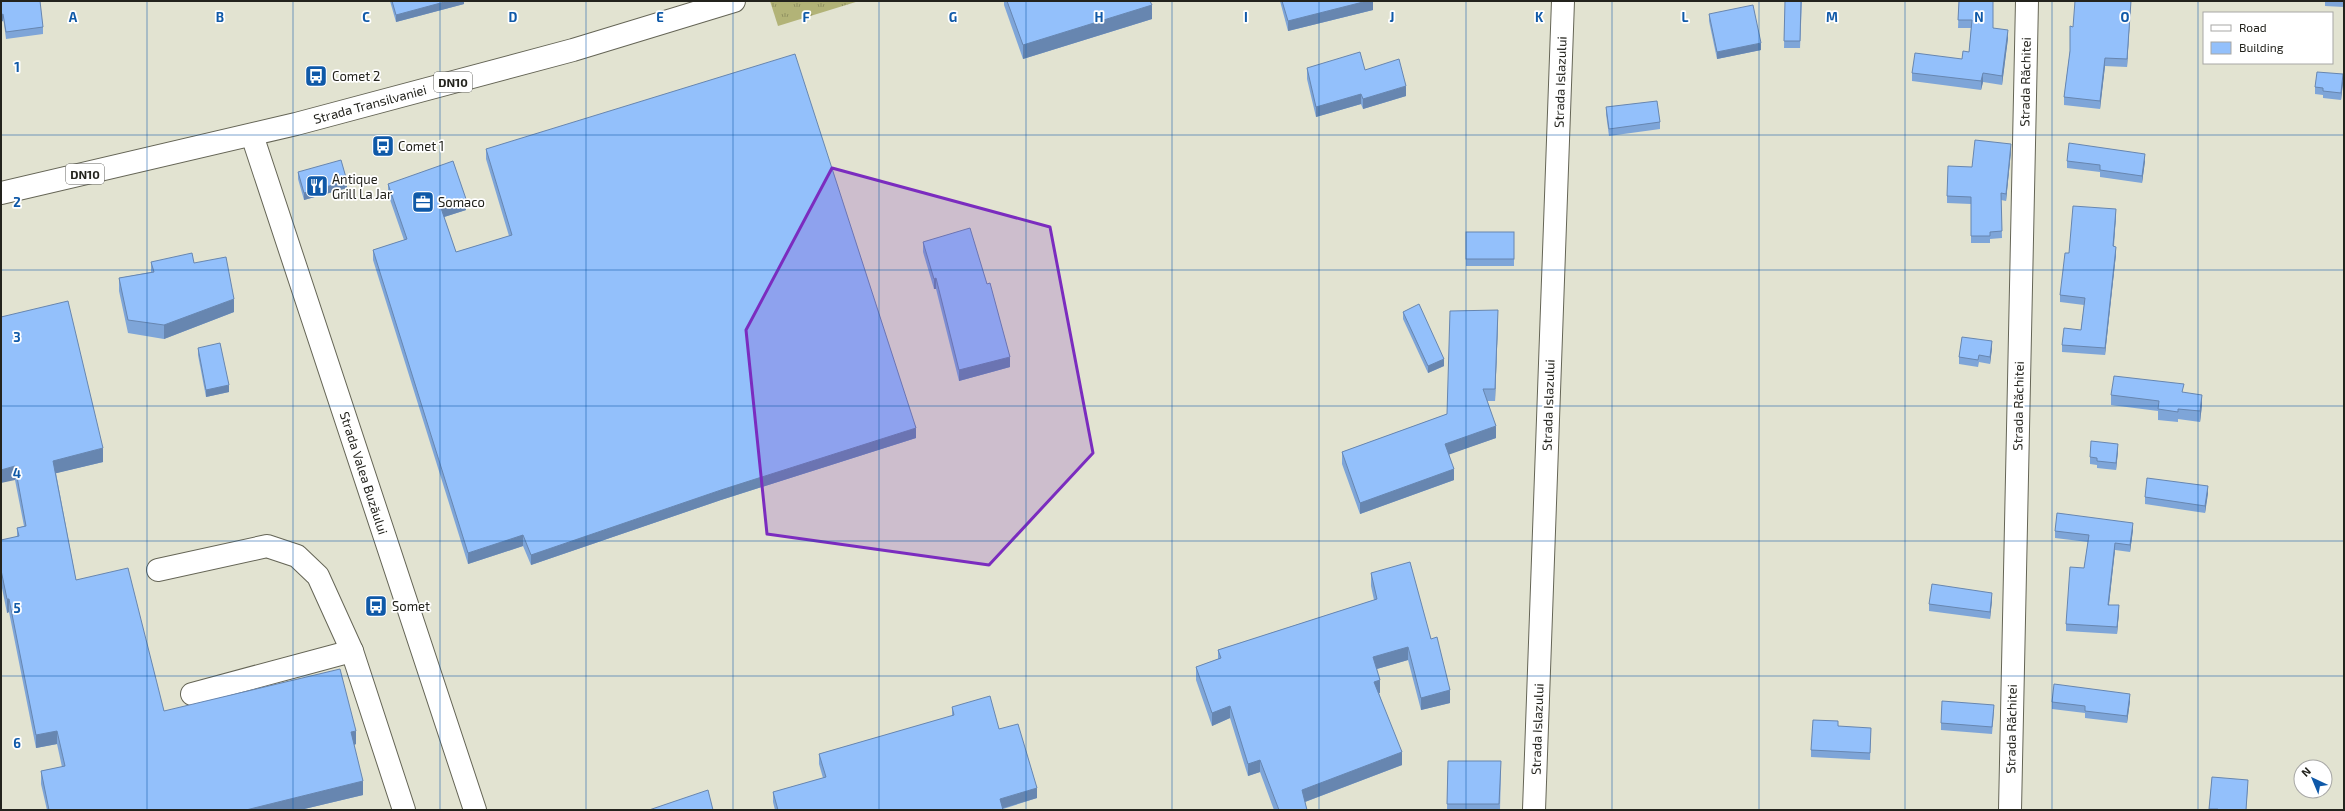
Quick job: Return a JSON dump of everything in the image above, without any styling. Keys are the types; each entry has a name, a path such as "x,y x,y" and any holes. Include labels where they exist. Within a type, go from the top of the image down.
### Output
{"street":[{"name":"Strada Transilvaniei","path":"1,193 252,135 573,50 734,1"},
{"name":"Strada Islazului","path":"1534,810 1563,1"},
{"name":"Strada Răchitei","path":"2010,810 2027,1"},
{"name":"Strada Valea Buzăului","path":"252,135 475,810"},
{"path":"158,570 267,546 297,556 318,576 352,651 404,810"},
{"path":"192,694 352,651"}],"highlighted area":[{"path":"832,168 1050,227 1093,453 989,565 767,534 746,330"}],"green space":[{"path":"770,1 859,1 778,26"}],"building":[{"path":"1,1 40,1 43,27 6,32 3,14 1,15"},
{"path":"392,1 448,1 396,15"},
{"path":"1007,1 1150,1 1152,5 1023,45"},
{"path":"1282,1 1367,1 1288,21"},
{"path":"1785,1 1801,1 1800,41 1784,41"},
{"path":"1959,1 1993,1 1993,28 2008,30 2002,76 1983,73 1981,81 1912,73 1915,53 1962,59 1963,51 1969,52 1972,20 1958,20"},
{"path":"2075,1 2131,1 2127,59 2105,58 2100,101 2064,97 2070,51 2070,26 2073,27"},
{"path":"1753,5 1761,43 1717,52 1709,14"},
{"path":"1360,52 1365,70 1399,59 1406,86 1363,99 1361,94 1316,107 1307,68"},
{"path":"795,54 916,428 721,490 531,555 523,535 468,553 373,250 407,239 388,184 453,161 466,199 441,208 456,252 512,235 486,149"},
{"path":"2317,72 2343,74 2341,93 2323,91 2323,88 2315,87"},
{"path":"1657,101 1660,122 1609,129 1606,107"},
{"path":"1975,140 2011,144 2006,194 2001,193 2002,231 1990,232 1990,236 1971,236 1971,197 1947,196 1948,166 1972,167"},
{"path":"2069,143 2145,154 2142,176 2100,170 2100,165 2067,161"},
{"path":"341,160 347,181 304,193 298,172"},
{"path":"2073,206 2116,209 2113,246 2116,247 2105,348 2062,345 2064,328 2081,330 2085,298 2060,295 2065,253 2069,253"},
{"path":"970,228 987,284 990,283 1010,357 959,370 936,278 934,279 923,242"},
{"path":"1466,232 1514,232 1514,259 1466,259"},
{"path":"192,253 194,263 226,257 234,299 164,325 128,320 119,278 154,272 151,262"},
{"path":"68,301 103,448 53,461 76,580 128,568 164,711 340,669 356,731 351,732 363,781 246,810 49,810 41,771 65,766 57,731 36,735 9,599 7,599 1,570 1,540 19,536 17,528 26,526 15,466 1,470 1,317"},
{"path":"1419,304 1444,359 1428,366 1403,312"},
{"path":"1498,310 1495,389 1483,389 1496,426 1445,444 1454,469 1360,503 1342,452 1447,414 1450,311"},
{"path":"1962,337 1992,341 1990,357 1979,355 1978,360 1959,357"},
{"path":"220,343 229,385 206,390 198,348"},
{"path":"2114,376 2184,384 2182,392 2202,395 2200,411 2178,409 2178,412 2158,409 2159,401 2111,395"},
{"path":"2091,441 2118,444 2116,463 2097,461 2097,458 2090,457"},
{"path":"2147,478 2208,486 2205,506 2145,497"},
{"path":"2057,513 2133,523 2130,545 2115,543 2108,605 2119,605 2117,627 2066,624 2070,567 2084,568 2089,535 2055,531"},
{"path":"1410,562 1431,639 1437,637 1450,690 1421,698 1408,647 1373,657 1380,680 1374,682 1402,752 1302,790 1307,810 1279,810 1260,760 1248,764 1230,706 1212,713 1196,667 1221,658 1218,650 1377,599 1371,573"},
{"path":"1932,584 1992,593 1990,612 1929,604"},
{"path":"2054,684 2130,694 2127,716 2085,711 2085,706 2052,702"},
{"path":"990,696 999,729 1018,724 1037,788 1000,799 1003,810 778,810 773,792 826,777 819,754 954,715 952,707"},
{"path":"1942,701 1994,705 1992,727 1941,723"},
{"path":"1813,720 1838,721 1838,726 1871,728 1870,753 1811,750"},
{"path":"1448,761 1501,761 1499,804 1447,804"},
{"path":"2212,777 2248,780 2246,810 2209,809"},
{"path":"708,790 713,810 649,810"}],"place":[{"name":"Comet 2","path":"316,76"},
{"name":"Comet 1","path":"383,146"},
{"name":"Antique Grill La Jar","path":"317,186"},
{"name":"Somaco","path":"423,202"},
{"name":"Somet","path":"376,606"}]}
